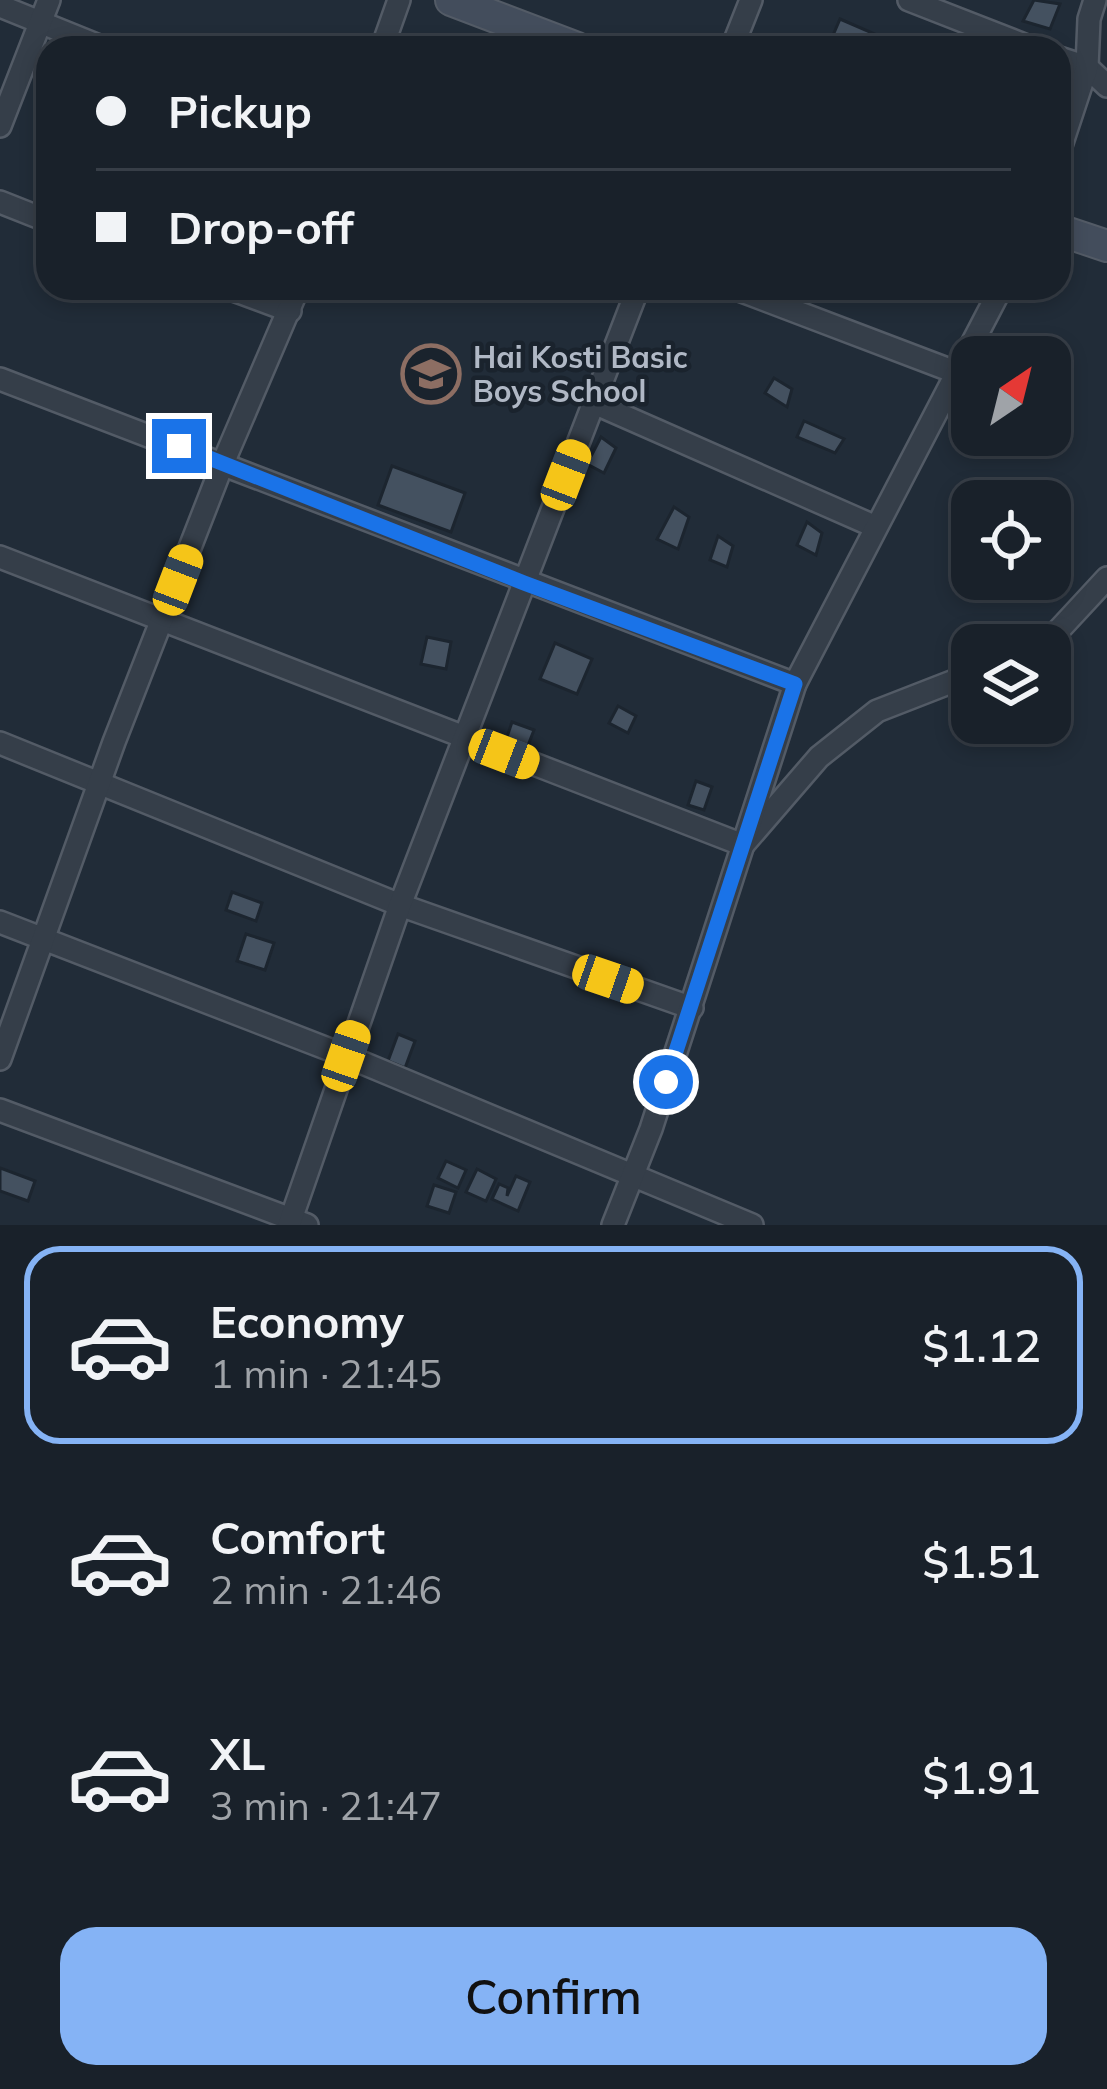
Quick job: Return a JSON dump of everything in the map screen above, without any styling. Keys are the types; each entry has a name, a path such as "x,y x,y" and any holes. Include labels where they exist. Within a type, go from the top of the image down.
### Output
{"main road":[{"path":"451,0 546,36"},
{"path":"1071,234 1107,246"}],"street":[{"path":"386,36 399,0"},
{"path":"737,36 751,0"},
{"path":"909,0 1001,36"},
{"path":"0,6 45,11 85,36"},
{"path":"0,126 45,11"},
{"path":"1071,117 1088,67 1097,11"},
{"path":"1071,62 1088,67 1107,86"},
{"path":"0,202 36,216"},
{"path":"262,300 290,310"},
{"path":"0,1059 162,620 294,300"},
{"path":"0,1110 295,1223 346,1056 400,905 633,300"},
{"path":"766,300 951,370"},
{"path":"975,336 994,300"},
{"path":"0,379 795,684"},
{"path":"613,1225 692,1008 795,684 951,382"},
{"path":"594,403 876,526"},
{"path":"0,557 743,845"},
{"path":"1064,624 1107,578"},
{"path":"743,845 819,757 877,711 951,682"},
{"path":"0,743 400,905 692,1008"},
{"path":"0,922 346,1056 752,1225"}],"building":[{"path":"1034,0 1060,4 1050,29 1023,21"},
{"path":"840,19 879,36 833,36"},
{"path":"774,378 792,389 787,407 765,393"},
{"path":"804,421 844,439 835,453 797,437"},
{"path":"601,437 616,448 604,473 587,464"},
{"path":"392,466 465,493 451,532 378,505"},
{"path":"674,507 689,517 678,549 657,539"},
{"path":"807,522 822,533 816,555 797,545"},
{"path":"718,536 733,546 727,567 710,560"},
{"path":"427,637 451,642 446,669 421,664"},
{"path":"555,643 592,659 577,694 540,679"},
{"path":"618,706 636,716 628,733 609,723"},
{"path":"512,722 534,730 527,748 506,740"},
{"path":"696,781 712,787 704,810 688,805"},
{"path":"232,892 262,903 256,921 226,910"},
{"path":"246,934 274,943 265,970 237,961"},
{"path":"398,1034 415,1041 405,1068 388,1061"},
{"path":"446,1161 466,1170 458,1188 438,1178"},
{"path":"0,1168 35,1181 28,1201 0,1191"},
{"path":"477,1169 496,1179 486,1201 466,1192"},
{"path":"516,1176 530,1182 518,1211 492,1199 499,1184 508,1188 507,1196"},
{"path":"434,1185 456,1192 449,1213 427,1206"}],"place":[{"name":"Hai Kosti Basic Boys School","path":"431,374"}],"route":[{"path":"179,446 795,684 666,1082"}]}
